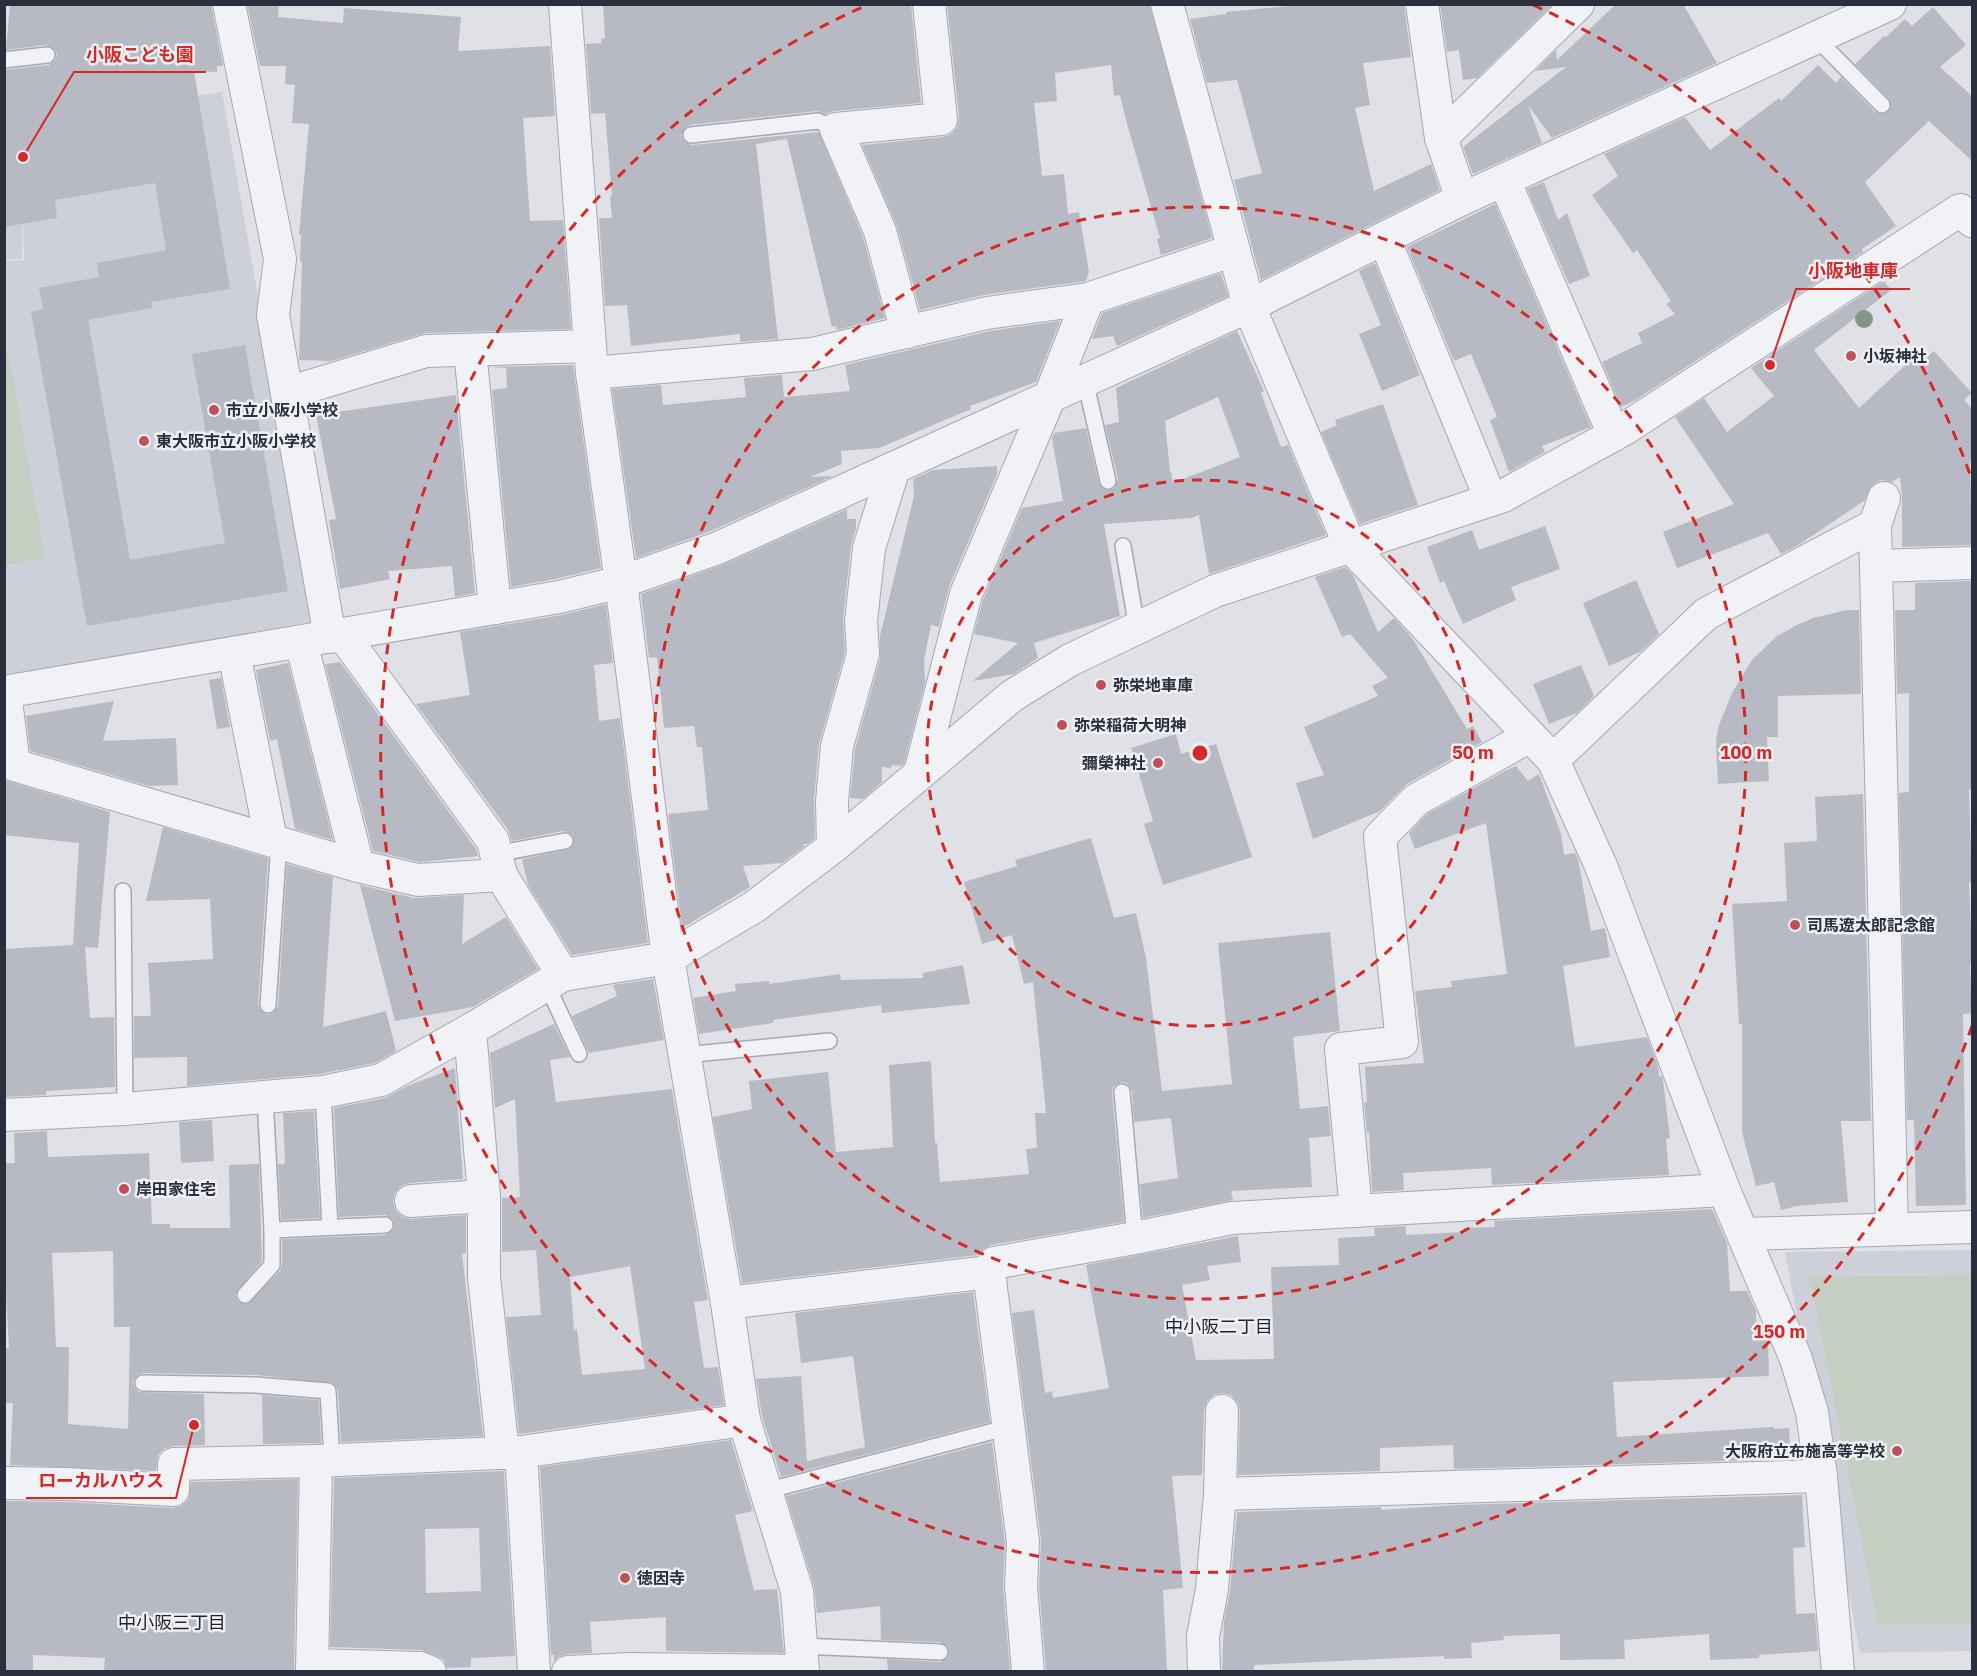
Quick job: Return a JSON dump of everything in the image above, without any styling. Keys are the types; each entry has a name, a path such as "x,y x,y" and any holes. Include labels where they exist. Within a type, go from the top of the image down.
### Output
{"street":[{"path":"229,4 280,259 273,315 325,638 358,866"},
{"path":"565,4 591,359 668,958 727,1303 744,1420 797,1591 803,1663 568,1671"},
{"path":"907,332 880,231 837,129 941,118 929,4"},
{"path":"1174,4 1168,5 1250,306 1350,546 1553,760 1601,866 1724,1190 1796,1359 1812,1412 1821,1476 1838,1671"},
{"path":"1422,4 1441,138 1461,200"},
{"path":"1441,138 1578,4"},
{"path":"499,865 418,880 358,866 14,765 5,692 558,597 621,582 718,548 1250,306 1461,200 1890,4"},
{"path":"1504,180 1614,435"},
{"path":"4,1115 125,1109 322,1092 381,1080 555,980 668,958 754,907 833,846 1012,696 1070,660 1215,591 1503,496 1614,435 1960,210 1972,221"},
{"path":"1384,238 1491,500"},
{"path":"286,393 426,351 470,350 591,359 812,354 987,313 1088,299 1234,250"},
{"path":"920,773 966,594 1050,396 1088,299"},
{"path":"470,350 495,608"},
{"path":"833,846 832,801 837,746 863,654 861,621 869,548 894,468"},
{"path":"1553,760 1706,614 1879,512 1876,566 1892,1229"},
{"path":"1876,566 1972,563"},
{"path":"325,638 493,841 499,865 555,980"},
{"path":"234,654 275,841"},
{"path":"1356,1211 1341,1049 1402,1042 1380,837 1416,800 1530,736"},
{"path":"470,1030 484,1196 484,1276 512,1452 534,1671"},
{"path":"1028,1671 1021,1586 1023,1542 988,1272 993,1263 1232,1218 1724,1190"},
{"path":"411,1201 484,1196"},
{"path":"1744,1234 1972,1227"},
{"path":"727,1303 988,1272"},
{"path":"1204,1671 1203,1636 1212,1590 1220,1494 1222,1411"},
{"path":"4,1483 173,1490 174,1464 324,1461 512,1452 744,1420"},
{"path":"324,1461 313,1668 420,1668 430,1671"},
{"path":"1220,1494 1821,1476"}],"lane":[{"path":"1816,38 1881,105"},
{"path":"4,60 47,55"},
{"path":"691,135 818,121 837,129"},
{"path":"1085,380 1108,482"},
{"path":"1123,546 1137,628"},
{"path":"499,865 565,840"},
{"path":"268,1005 275,841"},
{"path":"123,891 125,1109"},
{"path":"555,980 579,1054"},
{"path":"684,1055 828,1041"},
{"path":"322,1092 330,1227"},
{"path":"1122,1092 1135,1238"},
{"path":"245,1294 272,1265 265,1097"},
{"path":"272,1230 385,1225"},
{"path":"143,1383 256,1385 328,1391 324,1461"},
{"path":"766,1491 1009,1427"},
{"path":"803,1663 940,1652"}],"shaded area":[{"name":"東大阪市立小阪小学校","path":"4,75 41,119 222,92 315,621 5,680 4,261 24,260 23,212 22,259 5,259"},
{"name":"大阪府立布施高等学校","path":"1972,1250 1972,1651 1860,1653 1785,1252"}],"green space":[{"path":"5,354 9,355 45,558 5,565"},
{"name":"大阪府立布施高等学校","path":"1972,1275 1972,1625 1878,1625 1810,1277"}],"building":[{"path":"10,4 211,4 223,66 217,66 217,72 194,71 230,289 151,302 152,308 88,320 130,560 225,543 192,354 245,345 288,591 87,626 31,312 43,309 39,288 99,277 97,263 166,250 155,183 55,200 57,218 4,227 4,70 49,65 56,59 57,54 54,49 46,45 6,50"},
{"path":"247,4 279,4 278,17 343,23 344,8 461,17 458,51 550,46 555,116 523,118 530,221 563,220 571,329 425,333 331,361 299,360 302,262 300,262 301,235 299,235 309,124 292,123 295,85 285,84 286,66 260,66"},
{"path":"603,4 911,4 921,103 834,111 826,114 817,111 690,125 681,135 684,141 692,145 819,132 863,237 885,318 837,330 836,326 832,327 787,139 756,144 778,339 740,342 740,334 631,346 627,305 605,306 599,218 612,218 610,197 612,196 605,113 591,114 586,44 602,43 601,39 605,38"},
{"path":"947,4 1150,4 1212,238 1161,255 1157,239 1160,238 1120,95 1114,96 1111,65 1055,73 1057,101 1034,103 1042,176 1064,174 1068,214 1079,212 1089,272 1086,281 984,295 920,310 897,226 862,145 943,137 951,134 957,127 959,117"},
{"path":"1309,4 1404,4 1411,57 1363,63 1370,105 1355,108 1374,191 1431,164 1440,190 1261,280 1234,180 1262,173 1237,80 1207,83 1190,19 1226,14 1226,12"},
{"path":"1440,4 1551,4 1551,6 1477,78 1463,80 1459,50 1447,52"},
{"path":"1616,4 1683,4 1717,63 1552,138 1528,105 1542,143 1473,174 1463,147 1566,67 1535,71 1556,50 1557,60"},
{"path":"1933,7 1966,45 1940,67 1972,96 1972,161 1929,121 1865,182 1896,226 1862,249 1863,252 1634,401 1621,407 1602,362 1642,343 1638,333 1675,314 1666,304 1671,301 1637,250 1633,253 1592,195 1618,176 1604,154 1685,117 1710,150 1779,98 1781,101 1818,65 1836,83 1841,77 1875,112 1885,114 1891,107 1889,99 1855,64 1905,19 1912,26"},
{"path":"1544,182 1558,220 1567,213 1590,276 1569,284 1527,189"},
{"path":"1495,204 1591,427 1542,446 1545,452 1509,472 1490,420 1497,417 1471,354 1454,361 1407,247"},
{"path":"1375,263 1420,375 1382,391 1359,334 1381,325 1359,271"},
{"path":"1221,273 1228,296 1117,346 1113,336 1092,339 1102,313"},
{"path":"1884,281 1891,290 1814,350 1859,408 1911,360 1917,366 1934,351 1972,393 1964,400 1972,409 1972,462 1970,462 1972,545 1902,547 1900,477 1892,482 1881,480 1873,484 1864,501 1781,554 1768,533 1677,568 1663,532 1734,504 1675,417 1704,398 1727,432 1774,396 1751,368"},
{"path":"1060,321 1036,382 970,406 971,409 879,448 841,451 842,464 810,477 833,476 711,531 636,558 612,389 661,385 663,405 746,397 744,378 782,375 784,397 850,391 845,365 990,331"},
{"path":"1237,331 1264,391 1261,393 1281,447 1288,445 1326,535 1209,574 1199,515 1191,518 1104,524 1120,616 1034,643 1038,658 1014,674 973,681 1018,643 974,634 983,600 1022,508 1063,501 1052,438 1054,433 1086,428 1099,484 1106,490 1114,488 1118,479 1105,425 1119,422 1116,388","holes":["1218,397 1240,457 1173,483 1165,421"]},
{"path":"573,365 601,568 511,587 492,390 507,388 506,368 490,367"},
{"path":"456,395 475,593 455,597 452,566 388,571 390,579 340,589 329,520 336,519 316,415"},
{"path":"1383,404 1418,505 1360,524 1321,432 1337,425 1335,420"},
{"path":"997,466 997,474 949,587 939,627 931,625 924,660 925,683 904,764 892,765 891,768 882,767 882,782 863,799 850,798 855,749 880,659 880,636 914,496 913,479 933,470"},
{"path":"847,509 847,519 856,519 856,528 851,546 843,619 845,652 819,744 814,800 815,838 808,844 804,844 804,847 782,863 743,866 750,887 682,928 668,814 708,810 702,747 697,747 694,726 664,728 657,657 649,658 641,594 725,564"},
{"path":"1545,526 1560,569 1511,587 1516,600 1463,624 1444,581 1440,583 1427,547 1472,530 1479,550"},
{"path":"1345,567 1353,575 1378,632 1394,618 1414,641 1467,729 1473,726 1482,742 1407,784 1380,811 1313,839 1296,783 1324,775 1304,727 1378,696 1372,686 1388,678 1350,634 1342,637 1315,577"},
{"path":"1636,580 1659,634 1640,652 1609,666 1583,603"},
{"path":"1972,581 1972,790 1969,790 1972,882 1969,882 1972,1013 1963,1014 1966,1205 1916,1206 1914,1120 1907,1120 1899,793 1909,792 1909,693 1897,694 1895,610 1915,610 1915,583"},
{"path":"606,604 613,663 594,665 599,721 620,718 648,943 572,955 528,885 522,859 567,850 574,844 573,835 563,831 512,841 508,830 416,704 470,695 460,632 562,615"},
{"path":"1847,610 1859,610 1861,694 1778,696 1778,737 1767,737 1769,781 1718,784 1716,740 1719,725 1732,693 1752,660 1777,636 1797,625 1813,618"},
{"path":"340,662 476,849 478,856 420,862 373,851 325,664"},
{"path":"288,663 333,840 295,829 277,739 270,741 256,670"},
{"path":"1581,665 1594,696 1577,713 1549,724 1533,684"},
{"path":"221,678 230,727 217,729 209,680"},
{"path":"114,701 103,741 176,738 178,785 149,786 30,751 26,716"},
{"path":"1176,734 1181,754 1216,744 1252,857 1163,885 1144,824 1153,821 1131,748"},
{"path":"1516,766 1528,781 1539,774 1561,834 1564,855 1575,853 1578,859 1591,931 1605,928 1610,957 1563,966 1575,1047 1647,1037 1658,1066 1659,1076 1662,1076 1663,1080 1670,1138 1666,1139 1669,1175 1492,1185 1491,1168 1403,1173 1404,1190 1372,1192 1369,1133 1367,1133 1364,1103 1367,1102 1365,1067 1424,1063 1415,991 1452,987 1451,981 1507,974 1486,823 1415,849 1409,833 1427,814"},
{"path":"4,780 110,812 98,948 85,947 90,1018 114,1017 115,1087 46,1091 46,1095 4,1097 4,949 73,945 79,843 4,835"},
{"path":"1863,794 1871,1121 1841,1121 1848,1202 1797,1206 1781,1210 1774,1182 1756,1186 1742,1132 1742,1024 1739,1024 1732,904 1787,901 1784,843 1817,841 1815,797"},
{"path":"163,827 268,858 258,1004 260,1010 267,1015 273,1013 278,1006 287,864 333,877 323,1027 386,1011 396,1051 375,1063 320,1074 187,1086 187,1057 134,1058 134,1016 151,1016 148,963 213,959 210,899 146,901"},
{"path":"1091,838 1114,918 1136,913 1146,958 1162,1091 1232,1084 1218,943 1330,932 1340,1031 1293,1037 1300,1109 1328,1106 1331,1136 1309,1138 1312,1187 1231,1191 1233,1200 1143,1218 1140,1184 1178,1178 1171,1118 1134,1122 1132,1091 1127,1083 1121,1082 1113,1087 1112,1093 1124,1222 991,1245 978,1255 742,1283 713,1117 752,1109 749,1081 828,1072 836,1152 893,1147 889,1065 931,1061 935,1143 937,1143 940,1182 1029,1174 1026,1149 1037,1148 1035,1113 1046,1113 1033,982 1024,984 1012,935 982,944 964,882 1017,866 1015,860"},
{"path":"360,885 414,898 464,895 462,944 506,917 538,969 473,1007 395,1021"},
{"path":"963,965 970,1004 882,1013 881,1005 773,1020 773,1023 699,1034 693,998 736,991 735,984 769,981 769,984 840,974 841,980 923,978 923,973"},
{"path":"653,979 664,1040 589,1053 572,1016 617,996 613,985"},
{"path":"554,1024 570,1057 550,1060 556,1102 672,1089 708,1300 694,1302 704,1368 718,1367 724,1405 519,1434 506,1317 541,1315 536,1250 502,1252 502,1198 520,1197 515,1099 495,1108 490,1053","holes":["630,1266 645,1369 582,1375 577,1329 574,1330 570,1277"]},
{"path":"455,1068 463,1179 409,1183 401,1186 395,1193 393,1202 396,1211 403,1217 412,1219 466,1215 466,1253 462,1254 483,1436 341,1442 338,1390 333,1383 256,1375 143,1373 138,1375 133,1382 139,1392 204,1394 205,1445 165,1448 158,1455 156,1471 10,1465 13,1403 4,1403 4,1348 9,1348 4,1257 4,1163 15,1163 14,1133 47,1131 48,1157 149,1153 152,1224 170,1224 170,1228 230,1228 229,1165 259,1164 262,1261 235,1294 238,1302 247,1304 280,1271 282,1239 385,1235 394,1229 393,1219 385,1215 339,1217 334,1108 385,1098 407,1086","holes":["113,1251 114,1327 130,1327 128,1429 68,1424 69,1347 56,1347 52,1253"]},
{"path":"314,1111 320,1218 281,1220 278,1164 284,1164 285,1161 283,1113"},
{"path":"212,1120 214,1161 181,1163 179,1122"},
{"path":"1712,1209 1727,1243 1730,1291 1747,1291 1756,1311 1756,1329 1763,1328 1768,1339 1769,1376 1613,1382 1617,1437 1789,1428 1791,1459 1454,1469 1453,1445 1380,1448 1380,1471 1238,1475 1240,1411 1238,1403 1231,1395 1222,1393 1214,1395 1207,1401 1204,1411 1202,1475 1172,1476 1183,1588 1163,1590 1167,1671 1046,1671 1039,1586 1041,1540 1012,1313 1034,1310 1045,1393 1052,1391 1053,1398 1109,1388 1086,1265 1238,1236 1241,1262 1207,1266 1210,1280 1182,1285 1196,1360 1274,1359 1271,1267 1339,1265 1338,1238 1375,1236 1374,1228 1406,1226 1406,1235 1464,1232 1464,1228 1495,1227 1494,1221"},
{"path":"973,1292 990,1422 781,1477 762,1416 756,1379 801,1376 807,1461 865,1447 853,1356 801,1363 795,1313"},
{"path":"262,1395 319,1400 321,1443 263,1444"},
{"path":"731,1440 753,1511 735,1515 754,1590 777,1589 784,1653 666,1651 666,1617 590,1622 592,1653 567,1654 554,1661 554,1655 551,1655 540,1467"},
{"path":"992,1442 1005,1543 1003,1587 1010,1671 888,1671 887,1659 940,1662 948,1657 949,1648 940,1642 881,1640 880,1606 817,1613 814,1586 786,1496"},
{"path":"504,1471 515,1656 471,1658 471,1667 447,1668 444,1660 421,1650 330,1647 334,1478","holes":["479,1528 481,1591 426,1593 425,1529"]},
{"path":"298,1479 294,1671 104,1671 105,1658 33,1655 33,1671 4,1671 4,1501 172,1508 181,1506 188,1500 191,1482"},
{"path":"1802,1495 1805,1547 1793,1548 1796,1614 1815,1613 1818,1651 1759,1655 1759,1658 1710,1660 1709,1634 1624,1640 1625,1659 1560,1660 1560,1634 1503,1636 1504,1640 1471,1643 1472,1658 1444,1659 1444,1656 1254,1665 1254,1671 1222,1671 1224,1621 1230,1591 1237,1512 1381,1507 1381,1510 1456,1505"}],"place":[{"name":"小阪こども園","path":"23,157"},
{"name":"小坂神社","path":"1851,356"},
{"name":"小阪地車庫","path":"1770,365"},
{"name":"市立小阪小学校","path":"214,410"},
{"name":"東大阪市立小阪小学校","path":"144,441"},
{"name":"弥栄地車庫","path":"1101,685"},
{"name":"弥栄稲荷大明神","path":"1062,725"},
{"name":"彌榮神社","path":"1158,763"},
{"name":"司馬遼太郎記念館","path":"1795,925"},
{"name":"岸田家住宅","path":"124,1189"},
{"name":"ローカルハウス","path":"194,1425"},
{"name":"大阪府立布施高等学校","path":"1897,1451"},
{"name":"徳因寺","path":"625,1578"}],"district":[{"name":"中小阪二丁目","path":"1219,1327"},
{"name":"中小阪三丁目","path":"172,1623"}]}
